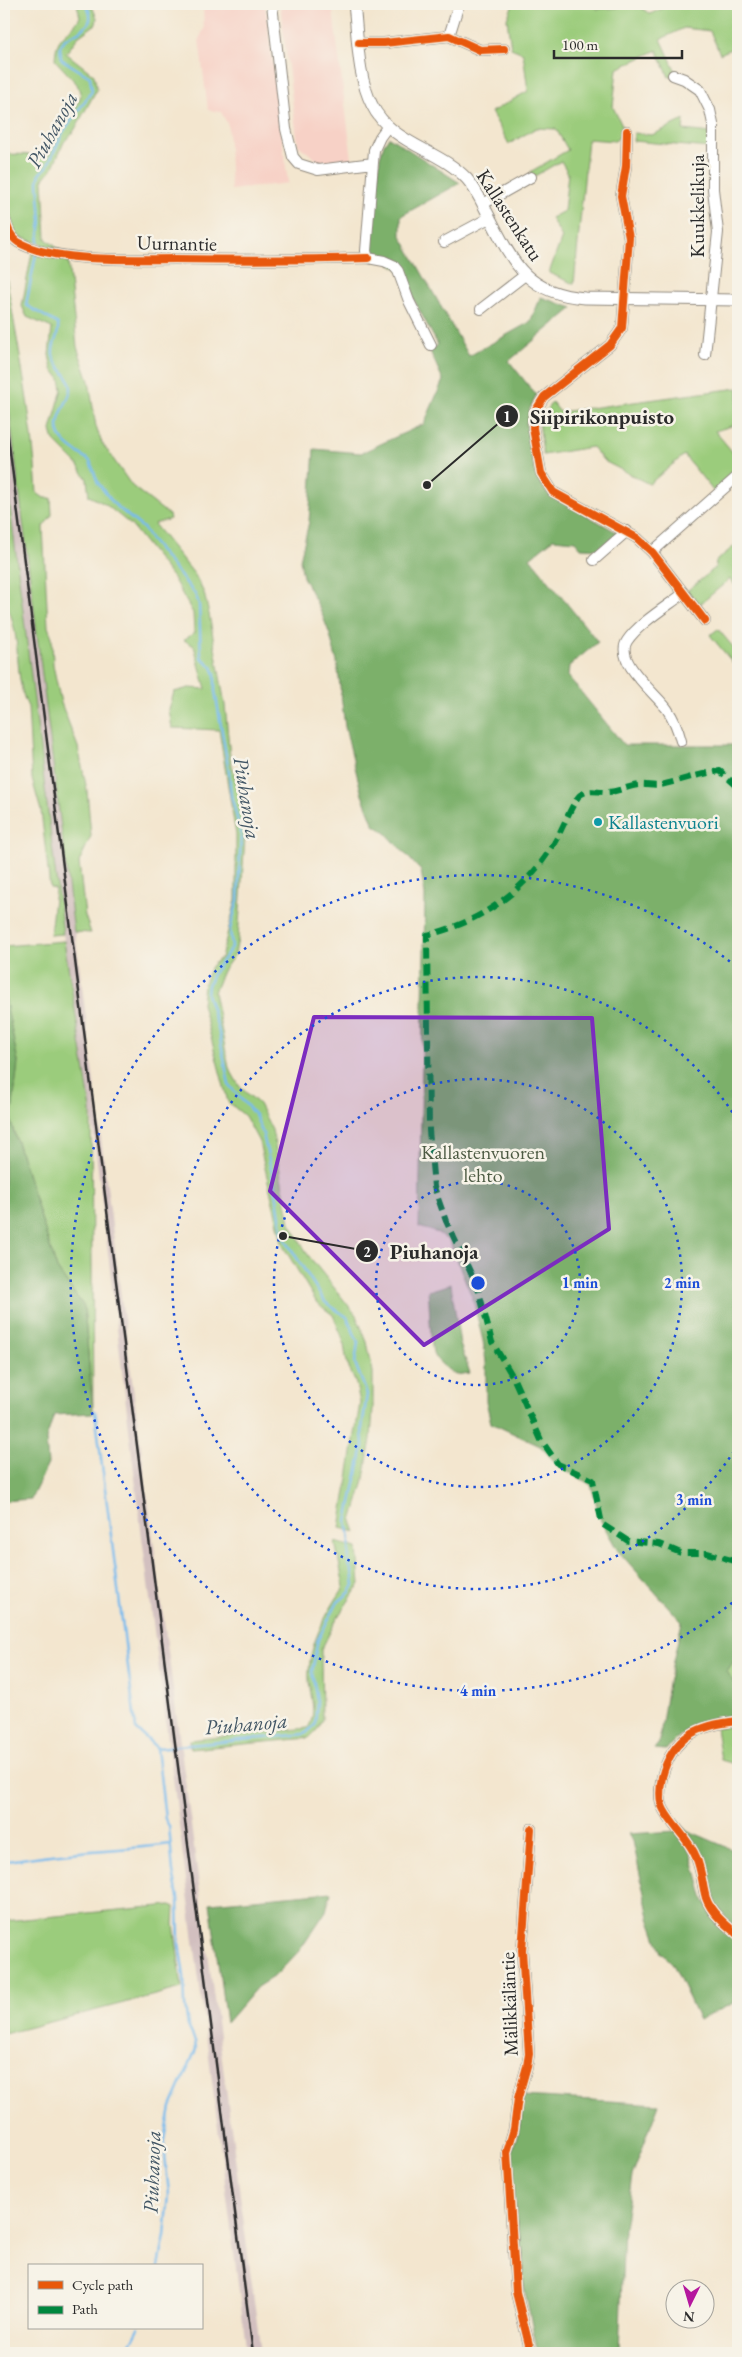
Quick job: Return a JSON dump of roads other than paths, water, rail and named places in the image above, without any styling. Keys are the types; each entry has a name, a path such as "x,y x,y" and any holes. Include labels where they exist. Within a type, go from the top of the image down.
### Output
{"street":[{"path":"272,4 286,129 293,157 299,164 318,170 373,163"},
{"name":"Kallastenkatu","path":"354,4 368,96 379,116 388,126 467,178 507,250 525,274 549,292 568,297 625,300 738,300"},
{"path":"449,36 459,4"},
{"path":"359,43 384,43 449,36 480,50 504,49"},
{"name":"Kuukkelikuja","path":"673,75 684,79 700,90 705,98 713,124 712,189 718,223 705,355"},
{"path":"368,258 366,251 373,163 377,144 388,126"},
{"path":"627,131 626,166 621,196 629,228 624,318 618,336 544,397 534,413 533,428 541,473 553,492 627,531 652,552 705,621"},
{"path":"483,204 531,177"},
{"name":"Uurnantie","path":"4,216 10,234 18,242 55,255 89,258 284,260 368,258 384,261 393,265 398,271 409,302 431,345"},
{"path":"444,242 489,218"},
{"path":"481,309 525,274"},
{"path":"652,552 738,476"},
{"path":"594,560 627,531"},
{"path":"681,741 672,717 629,664 624,651 625,644 634,633 683,594"},
{"path":"738,1721 707,1726 679,1742 668,1758 660,1784 663,1808 697,1859 707,1900 720,1919 738,1935"},
{"name":"Mälikkäläntie","path":"531,1829 522,1950 528,2066 518,2098 514,2129 507,2152 516,2292 531,2353"}],"waterway":[{"name":"Piuhanoja","path":"38,243 41,221 38,182 40,173 47,167 63,132 92,91 90,77 61,59 60,47 64,40 82,30 89,22 89,11 85,4"},
{"name":"Piuhanoja","path":"36,254 26,305 58,324 53,355 54,360 66,375 71,389 59,421 58,429 60,435 69,446 90,461 98,483 114,504 144,529 195,594 199,604 201,657 212,667 215,674 215,691 229,772 231,795 241,833 238,900 230,929 232,947 214,972 208,985 207,994 218,1028 229,1085 255,1115 263,1134 275,1186 283,1236 325,1302 347,1317 358,1342 355,1363 367,1394 362,1428 363,1446 347,1521 350,1539 348,1563 352,1571 354,1585 350,1592 338,1602 318,1639 312,1672 317,1701 315,1725 305,1734 157,1748 165,1819 169,1826 173,1872 178,1897 179,1944 184,1976 185,2005 188,2026 195,2041 196,2049 171,2107 164,2145 169,2194 165,2236 159,2264"},
{"path":"95,1411 136,1729 157,1748"},
{"path":"4,1862 25,1858 170,1844"},
{"name":"Piuhanoja","path":"126,2353 138,2330"}],"railway":[{"path":"4,405 253,2353"}],"place":[{"name":"Siipirikonpuisto","path":"427,485"},
{"name":"Kallastenvuori","path":"598,822"},
{"name":"Piuhanoja","path":"283,1236"}],"park label":[{"name":"Kallastenvuoren lehto","path":"483,1164"}]}
